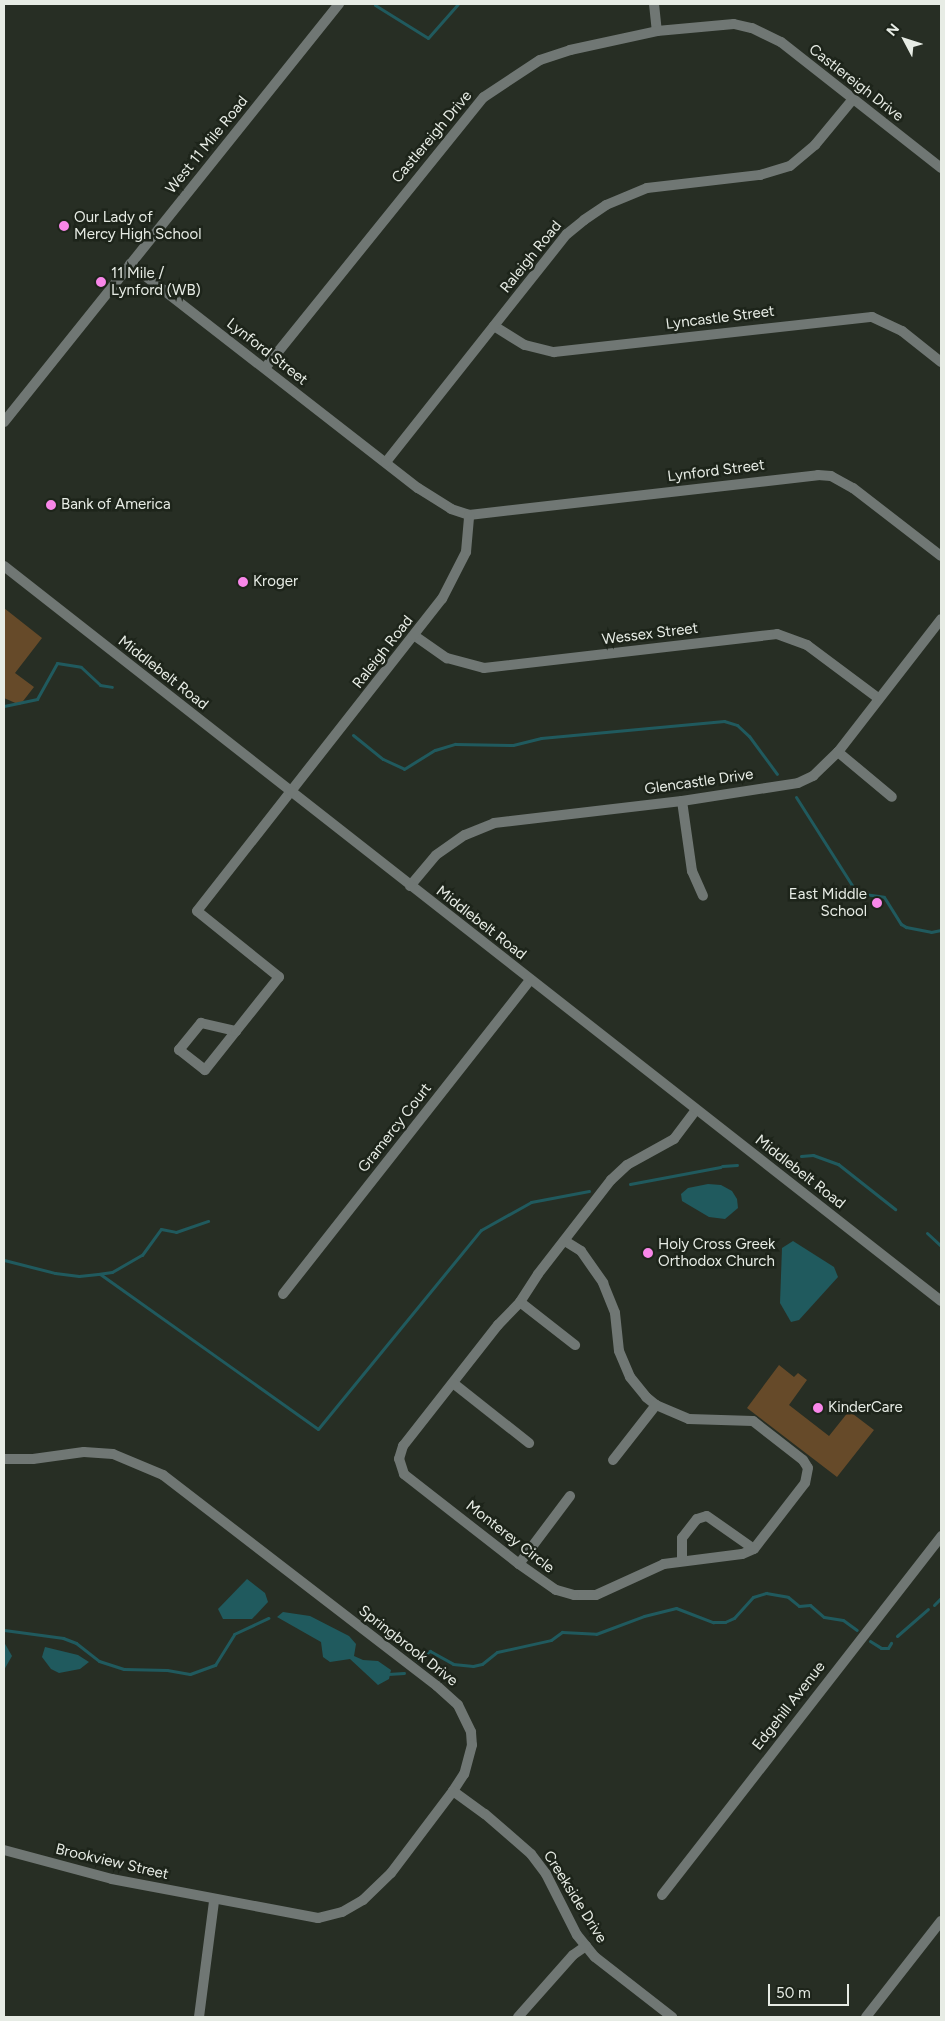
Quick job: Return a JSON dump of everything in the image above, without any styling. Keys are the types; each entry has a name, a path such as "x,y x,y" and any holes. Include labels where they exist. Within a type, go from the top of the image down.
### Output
{"street":[{"name":"West 11 Mile Road","path":"4,422 339,4"},
{"path":"654,4 657,31"},
{"name":"Castlereigh Drive","path":"265,368 484,98 506,80 540,60 570,50 657,31 734,24 766,32 941,168"},
{"name":"Raleigh Road","path":"386,462 568,234 606,205 647,188 760,174 790,166 815,145 853,100"},
{"name":"Lynford Street","path":"130,264 434,499 469,516 818,475 831,476 853,488 941,556"},
{"name":"Lyncastle Street","path":"494,326 525,345 554,352 872,317 902,331 941,362"},
{"name":"Raleigh Road","path":"236,1031 279,977 197,911 415,636 455,577 466,552 469,516"},
{"name":"Middlebelt Road","path":"4,566 941,1301"},
{"name":"Glencastle Drive","path":"410,886 436,855 465,834 494,823 682,801 798,783 813,776 838,752 878,698 941,620"},
{"name":"Wessex Street","path":"415,636 447,658 484,668 777,634 808,645 878,698"},
{"path":"838,752 892,798"},
{"path":"682,801 692,871 703,896"},
{"name":"Gramercy Court","path":"283,1294 530,980"},
{"path":"201,1023 236,1031 205,1070 179,1050 201,1023"},
{"name":"Monterey Circle","path":"696,1110 674,1139 627,1165 611,1180 520,1302 403,1446 399,1459 404,1474 519,1564 556,1590 574,1595 596,1595 639,1573 682,1559 742,1554 754,1549"},
{"path":"565,1241 581,1250 603,1283 615,1312 618,1351 630,1377 656,1405 704,1422 753,1421 803,1460 808,1468 805,1483 754,1549 707,1516 697,1519 682,1538 682,1559"},
{"path":"520,1302 575,1345"},
{"path":"453,1383 529,1443"},
{"path":"613,1460 656,1405"},
{"name":"Springbrook Drive","path":"4,1459 33,1459 84,1452 113,1454 150,1468 210,1508 458,1704 471,1732 472,1745 464,1774 391,1873 363,1900 342,1912 318,1918 214,1901"},
{"path":"519,1564 570,1496"},
{"name":"Edgehill Avenue","path":"662,1895 941,1536"},
{"name":"Creekside Drive","path":"453,1791 485,1814 531,1854 546,1874 594,1957 672,2017"},
{"name":"Brookview Street","path":"4,1850 112,1879 214,1901"},
{"path":"200,2017 214,1901"},
{"path":"866,2017 941,1921"},
{"path":"518,2017 573,1955 586,1946"}],"shaded area":[{"path":"4,608 42,638 15,673 34,687 20,705 4,698"},
{"path":"779,1365 794,1377 798,1373 807,1380 789,1405 829,1436 849,1411 874,1430 837,1477 747,1408"}],"water":[{"path":"708,1184 721,1185 732,1191 737,1199 738,1208 725,1219 709,1217 682,1201 681,1194 688,1188"},
{"path":"793,1241 834,1267 838,1277 799,1320 791,1322 780,1303 782,1248"},
{"path":"247,1579 265,1593 268,1602 252,1619 223,1619 218,1609"},
{"path":"283,1612 310,1616 349,1636 356,1644 354,1656 363,1660 378,1661 391,1670 389,1679 378,1685 350,1659 330,1662 323,1657 321,1642 277,1617"},
{"path":"4,1642 12,1656 4,1670"},
{"path":"45,1647 78,1655 89,1662 80,1669 59,1673 51,1669 42,1657"}],"waterway":[{"path":"375,5 428,38 458,4"},
{"path":"4,706 37,699 57,663 81,667 100,685 112,687"},
{"path":"353,735 383,759 404,769 435,750 455,744 513,745 541,738 724,721 737,725 749,736 777,774"},
{"path":"796,797 857,893 884,897 901,924 906,927 931,932 941,930"},
{"path":"801,1156 813,1155 838,1164 895,1209"},
{"path":"722,1166 737,1165"},
{"path":"630,1184 720,1167"},
{"path":"100,1274 318,1429 481,1230 531,1202 589,1191"},
{"path":"4,1260 55,1273 79,1276 112,1272 142,1255 161,1229 176,1232 208,1221"},
{"path":"927,1233 941,1246"},
{"path":"417,1660 430,1651 453,1664 473,1666 482,1664 497,1652 551,1640 562,1632 596,1634 644,1616 676,1608 713,1622 725,1622 734,1618 753,1597 766,1593 788,1597 799,1606 810,1605 824,1617 843,1620 857,1630"},
{"path":"934,1605 941,1598"},
{"path":"897,1636 928,1609"},
{"path":"4,1630 63,1638 76,1643 99,1661 124,1669 167,1670 190,1674 215,1665 234,1634 268,1618"},
{"path":"870,1641 881,1648 888,1648 891,1643"},
{"path":"388,1674 404,1673"}],"place":[{"name":"Our Lady of Mercy High School","path":"64,226"},
{"name":"11 Mile / Lynford (WB)","path":"101,282"},
{"name":"Bank of America","path":"51,505"},
{"name":"Kroger","path":"243,582"},
{"name":"East Middle School","path":"877,903"},
{"name":"Holy Cross Greek Orthodox Church","path":"648,1253"},
{"name":"KinderCare","path":"818,1408"}]}
